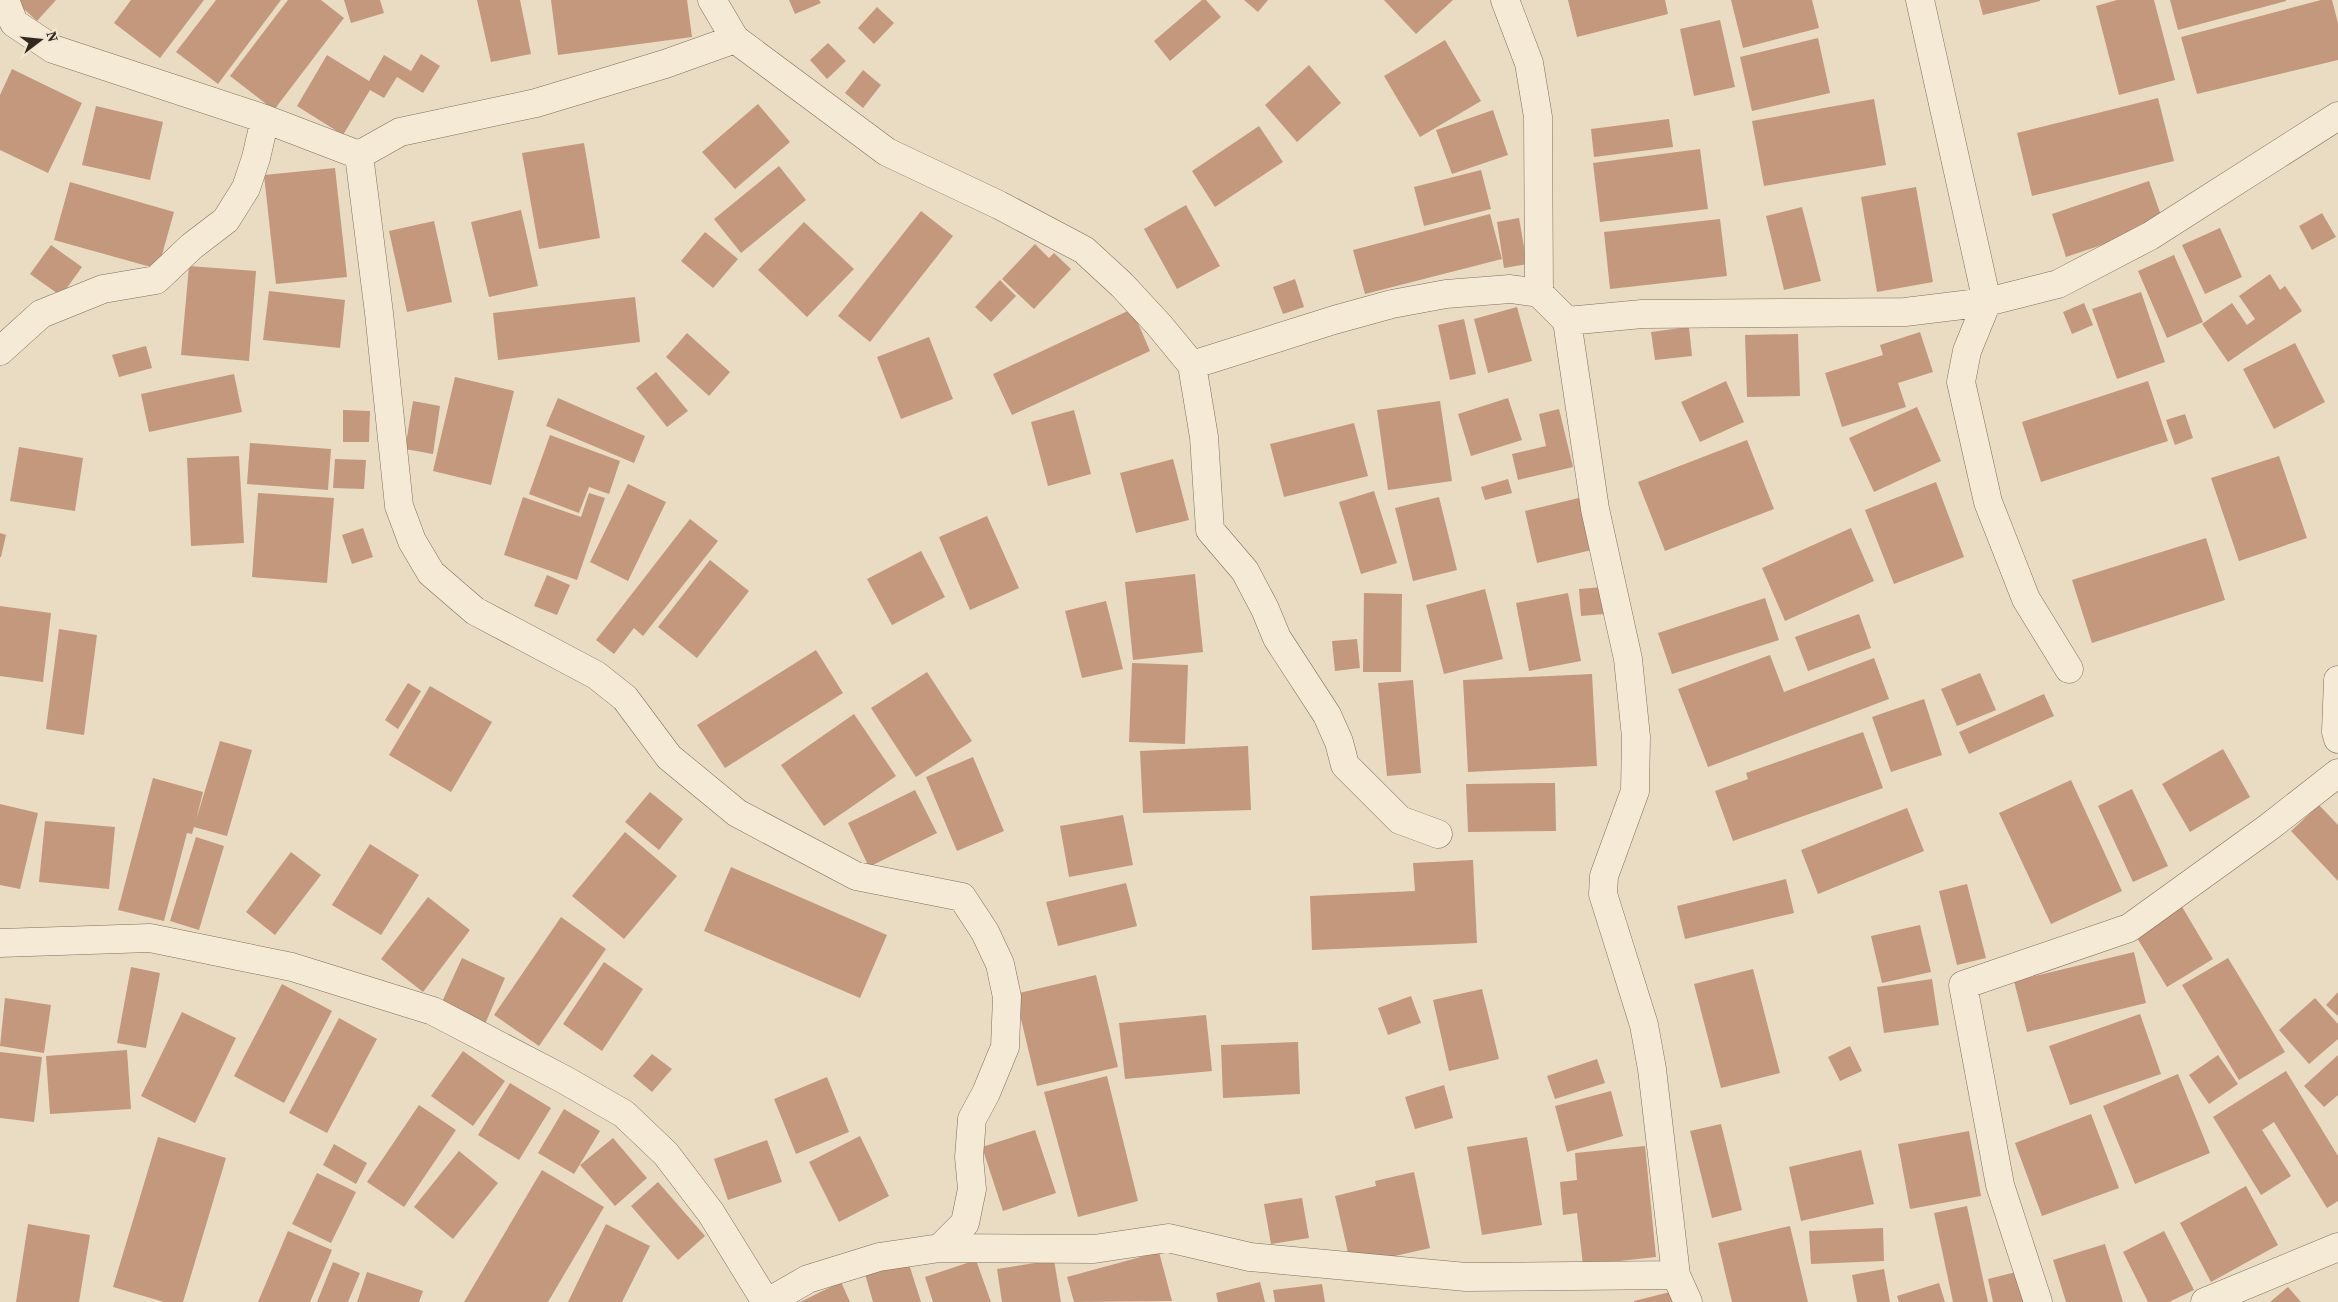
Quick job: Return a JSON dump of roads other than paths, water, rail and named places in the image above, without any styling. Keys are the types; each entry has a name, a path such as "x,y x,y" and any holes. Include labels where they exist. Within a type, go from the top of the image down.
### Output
{"street":[{"path":"5,0 14,24 54,49 265,119 359,154 400,132 536,103 666,64 735,39"},
{"path":"712,0 735,39 887,152 999,205 1084,250 1122,285 1192,365 1204,438 1210,530 1245,571 1265,609 1277,638 1327,715 1339,742 1345,766 1400,820 1438,834"},
{"path":"1505,0 1529,64 1538,117 1539,294"},
{"path":"1920,0 1986,302 1966,351 1961,382 1988,502 2026,599 2069,669"},
{"path":"1566,321 1642,314 1905,312 1986,302 2058,284 2150,236 2338,116"},
{"path":"0,351 41,314 103,289 156,280 192,246 226,220 246,188 256,158 265,119"},
{"path":"359,154 379,313 399,506 412,542 431,573 475,611 596,675 625,698 669,757 737,813 856,876 962,897 985,932 1000,964 1007,998 1005,1047 986,1093 972,1119 970,1157 972,1189 965,1222 940,1248"},
{"path":"1192,365 1334,320 1392,304 1446,294 1510,289 1539,294 1566,321 1595,509 1628,659 1636,737 1635,791 1604,876 1604,894 1644,1025 1652,1069 1676,1276 1688,1302"},
{"path":"2338,680 2336,732 2338,739"},
{"path":"2038,1302 2000,1185 1963,985 2129,928 2269,827 2338,773"},
{"path":"0,943 150,938 292,966 433,1011 565,1080 624,1114 666,1154 711,1213 767,1302 808,1279 879,1256 940,1248 1094,1249 1168,1238 1250,1257 1466,1277 1676,1276"},
{"path":"2205,1302 2338,1247"}]}
